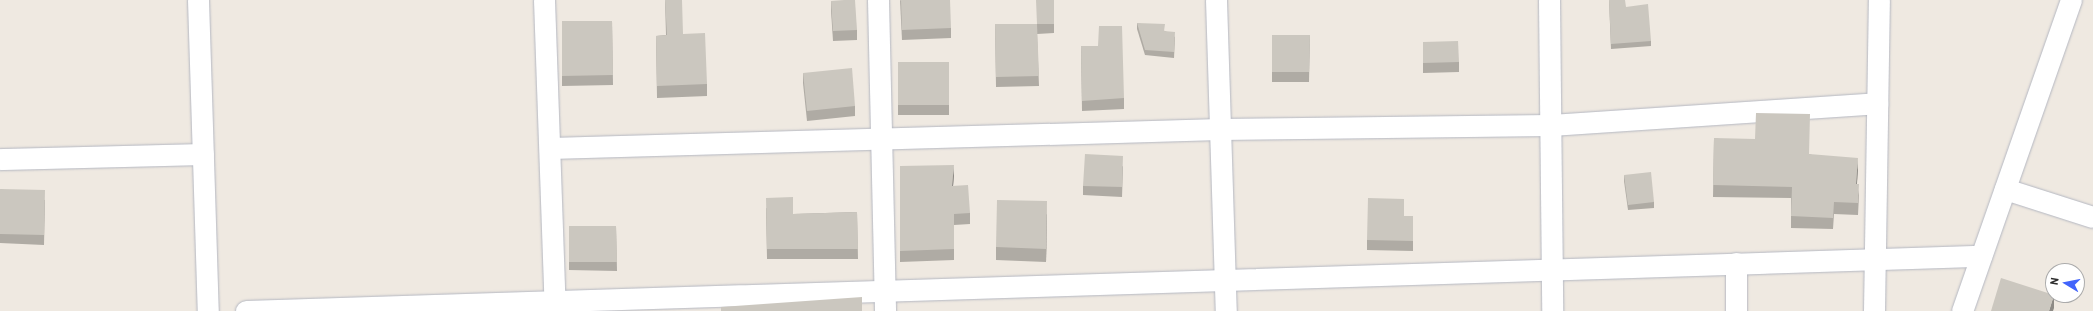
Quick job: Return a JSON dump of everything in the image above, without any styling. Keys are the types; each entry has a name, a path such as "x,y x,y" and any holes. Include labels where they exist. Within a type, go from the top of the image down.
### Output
{"street":[{"path":"198,0 208,311"},
{"path":"544,0 555,306"},
{"path":"878,0 885,311"},
{"path":"1216,0 1226,311"},
{"path":"1549,0 1552,311"},
{"path":"1874,311 1879,0"},
{"path":"1962,311 2071,0"},
{"path":"550,148 881,137 1220,129 1550,125 1877,103"},
{"path":"0,159 203,154"},
{"path":"2005,189 2093,216"},
{"path":"246,311 555,306 885,290 1874,258 1981,256"},
{"path":"1736,263 1736,311"}],"building":[{"path":"665,0 682,0 683,34 705,33 707,84 657,86 656,36 667,35"},
{"path":"855,0 857,30 833,31 831,1"},
{"path":"901,0 950,0 951,28 902,30"},
{"path":"1036,0 1054,0 1054,24 1037,24"},
{"path":"1609,0 1625,0 1626,7 1648,4 1651,41 1611,44"},
{"path":"562,21 612,21 613,75 562,76"},
{"path":"1137,23 1165,24 1164,31 1175,32 1174,52 1145,50"},
{"path":"995,24 1037,24 1039,76 996,77"},
{"path":"1099,26 1122,26 1124,98 1082,101 1081,46 1098,46"},
{"path":"1272,35 1310,35 1309,72 1272,72"},
{"path":"1458,41 1459,62 1423,63 1423,42"},
{"path":"898,62 949,62 949,105 898,105"},
{"path":"852,68 855,106 807,111 803,73"},
{"path":"1756,113 1810,114 1809,154 1858,158 1856,184 1859,184 1858,203 1834,202 1833,218 1791,216 1792,187 1713,185 1714,138 1755,139"},
{"path":"1085,154 1123,156 1122,187 1083,186"},
{"path":"954,165 952,186 968,185 970,213 954,214 954,249 900,251 900,166"},
{"path":"1651,172 1654,202 1628,205 1624,175"},
{"path":"0,189 45,190 44,235 0,234"},
{"path":"793,197 793,214 857,212 858,249 767,249 766,198"},
{"path":"1368,198 1404,199 1404,216 1413,216 1413,241 1367,240"},
{"path":"997,200 1047,201 1046,249 996,247"},
{"path":"569,226 616,226 617,262 569,262"},
{"path":"2001,278 2045,292 2045,303 2052,303 2049,311 1991,311"},
{"path":"862,297 862,311 721,311 721,307"}]}
